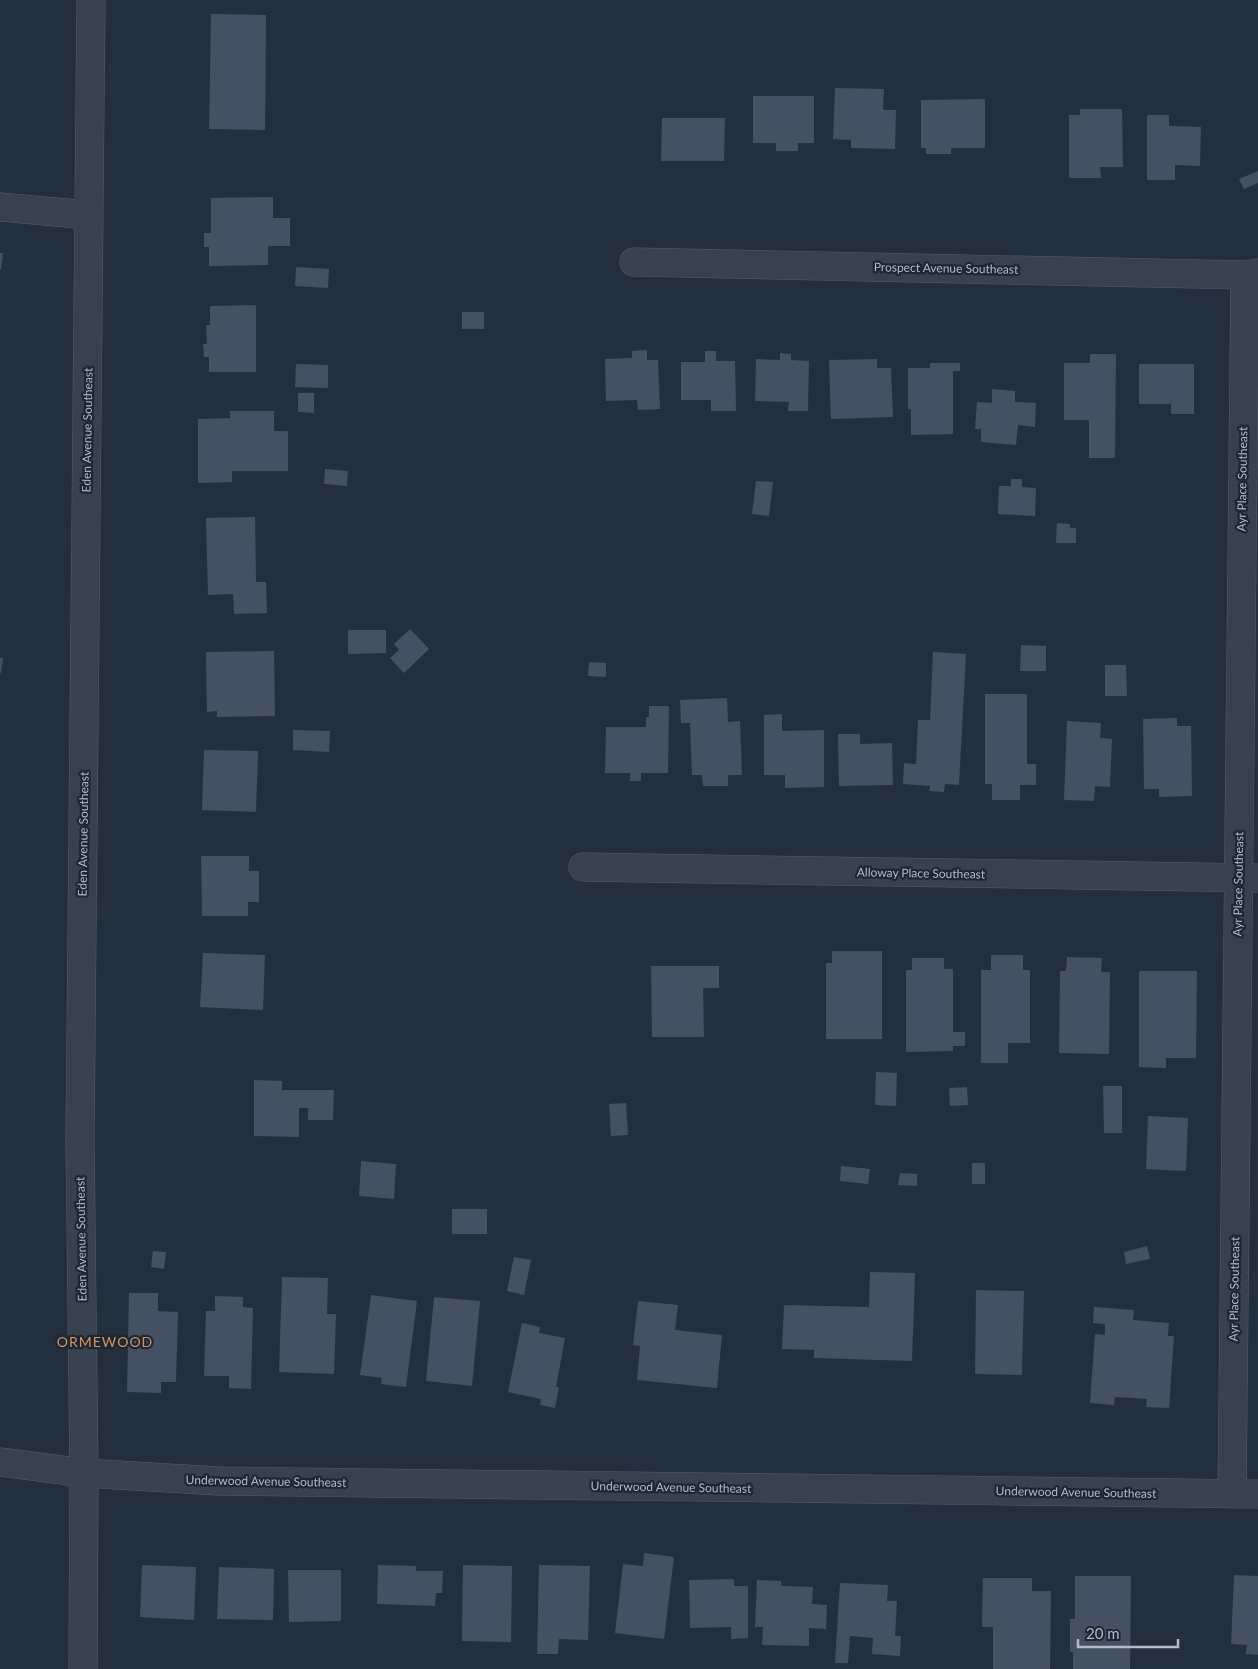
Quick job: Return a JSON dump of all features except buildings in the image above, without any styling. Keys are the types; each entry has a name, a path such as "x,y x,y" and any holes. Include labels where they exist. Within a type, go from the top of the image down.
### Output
{"street":[{"name":"Eden Avenue Southeast","path":"83,1669 84,1474 80,1139 91,0"},
{"path":"0,207 89,215"},
{"name":"Prospect Avenue Southeast","path":"634,262 1252,274"},
{"name":"Ayr Place Southeast","path":"1245,1494 1252,274"},
{"name":"Alloway Place Southeast","path":"583,867 1248,878"},
{"name":"Underwood Avenue Southeast","path":"0,1462 84,1474 218,1481 1245,1494"}],"district":[{"name":"ORMEWOOD","path":"105,1341"}]}
